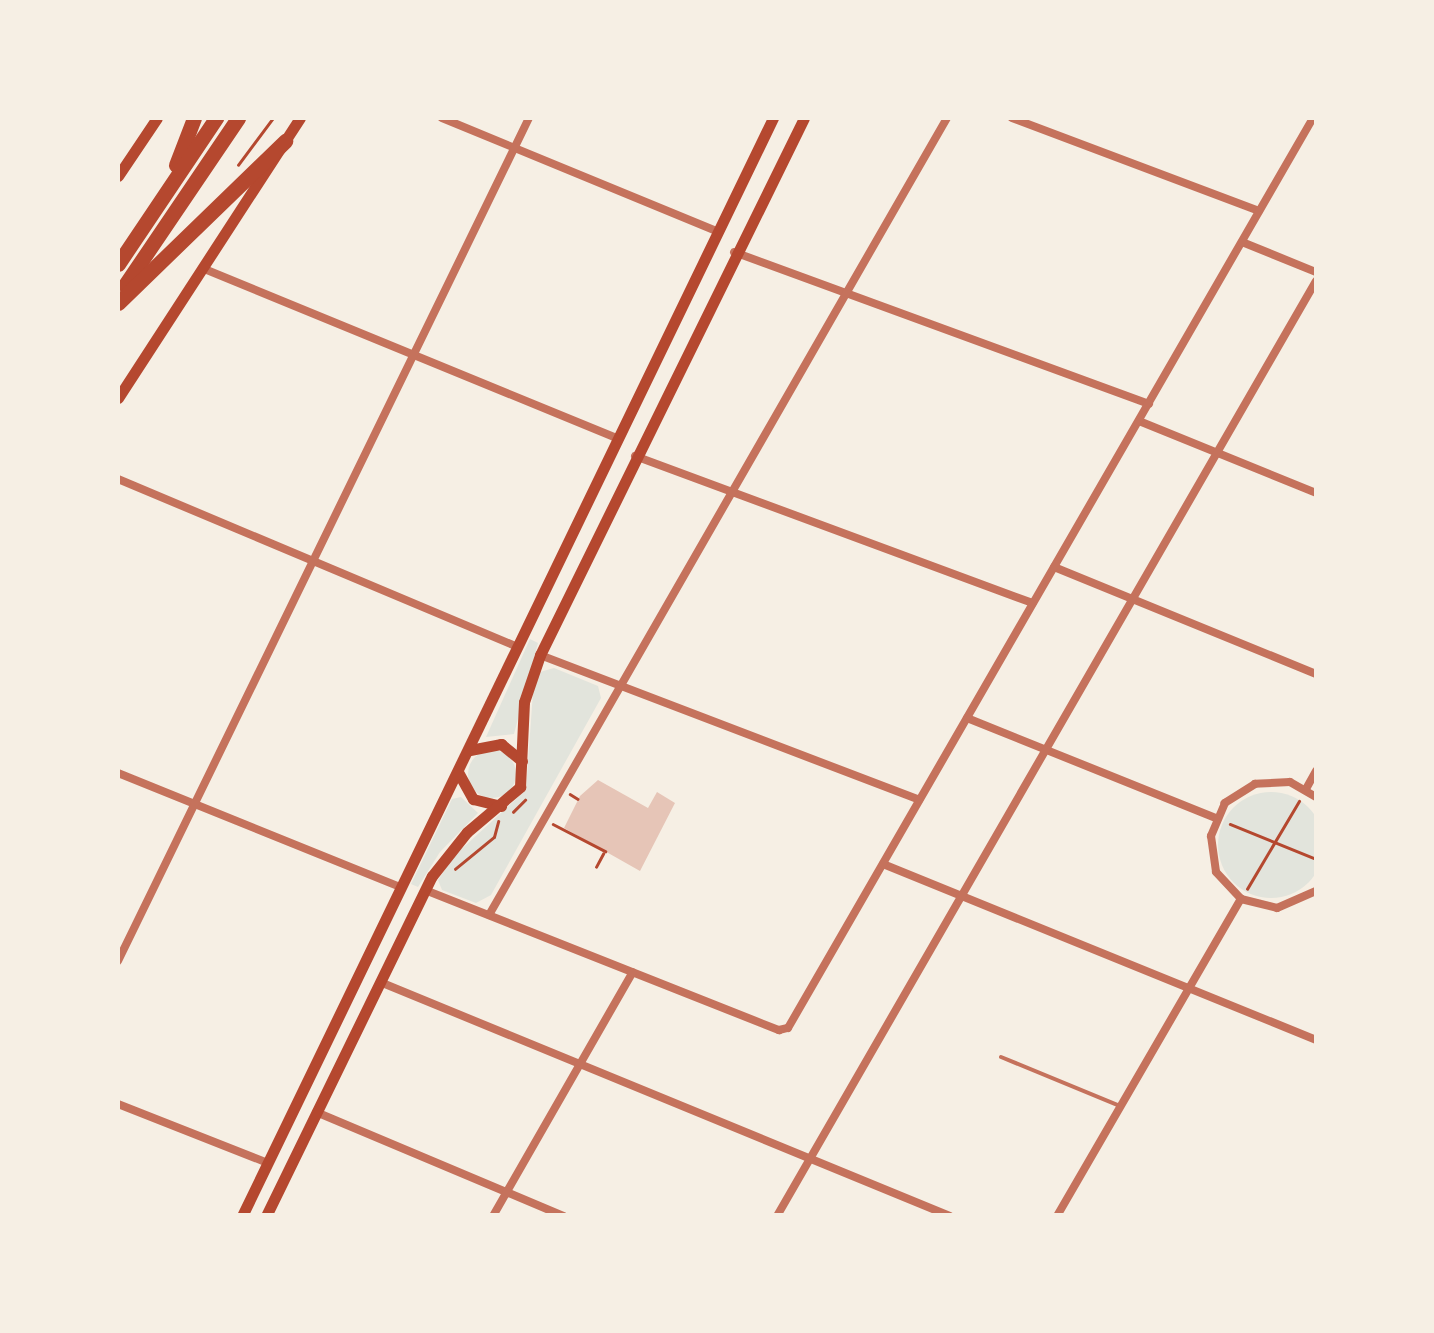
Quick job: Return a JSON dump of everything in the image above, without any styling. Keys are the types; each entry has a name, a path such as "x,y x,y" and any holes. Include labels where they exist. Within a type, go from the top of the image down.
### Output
{"highway":[{"path":"166,190 194,118"},
{"path":"118,264 216,118"},
{"path":"118,300 238,118"},
{"path":"118,300 285,141"}],"main road":[{"path":"118,176 157,118"},
{"path":"118,398 300,118"},
{"path":"242,1216 773,118"},
{"path":"266,1216 424,890 452,849 520,787 524,702 540,655 734,252 804,118"},
{"path":"468,750 494,743 522,761"},
{"path":"458,772 473,799 502,806"}],"street":[{"path":"442,118 720,232"},
{"path":"118,961 529,118"},
{"path":"489,915 617,686 947,118"},
{"path":"1012,118 1260,211"},
{"path":"424,890 786,1030 1313,118"},
{"path":"1242,242 1316,272"},
{"path":"734,252 1149,404"},
{"path":"202,268 618,438"},
{"path":"777,1216 1316,281"},
{"path":"1139,420 1316,493"},
{"path":"635,456 1033,603"},
{"path":"118,478 518,647"},
{"path":"1054,567 1316,674"},
{"path":"540,655 919,800"},
{"path":"967,718 1216,818"},
{"path":"1306,789 1316,771"},
{"path":"118,773 402,888"},
{"path":"1316,797 1306,789 1272,780 1254,784 1216,818 1211,836 1216,872 1240,899 1277,908 1316,891"},
{"path":"883,864 1316,1040"},
{"path":"1056,1216 1240,899"},
{"path":"493,1216 633,972"},
{"path":"380,982 950,1216"},
{"path":"118,1104 268,1162"},
{"path":"316,1112 564,1216"}],"lane":[{"path":"1001,1057 1120,1106"}],"path":[{"path":"1240,899 1306,789"},
{"path":"544,818 604,852 596,867"},
{"path":"1216,818 1316,858"}],"shaded area":[{"path":"530,639 538,643 514,734 486,737"},
{"path":"554,668 598,686 601,698 491,895 476,903 442,890 438,880 455,855 526,790 533,692 540,672"},
{"path":"492,750 509,757 516,774 509,791 492,798 475,791 468,774 475,757"},
{"path":"1271,792 1291,796 1308,808 1320,825 1324,845 1320,865 1308,882 1291,894 1271,898 1251,894 1234,882 1222,865 1218,845 1222,825 1234,808 1251,796"},
{"path":"461,797 478,813 440,852 418,887 411,884 452,799"}],"building":[{"path":"598,780 648,808 657,792 675,803 640,871 564,828 580,796"}]}
